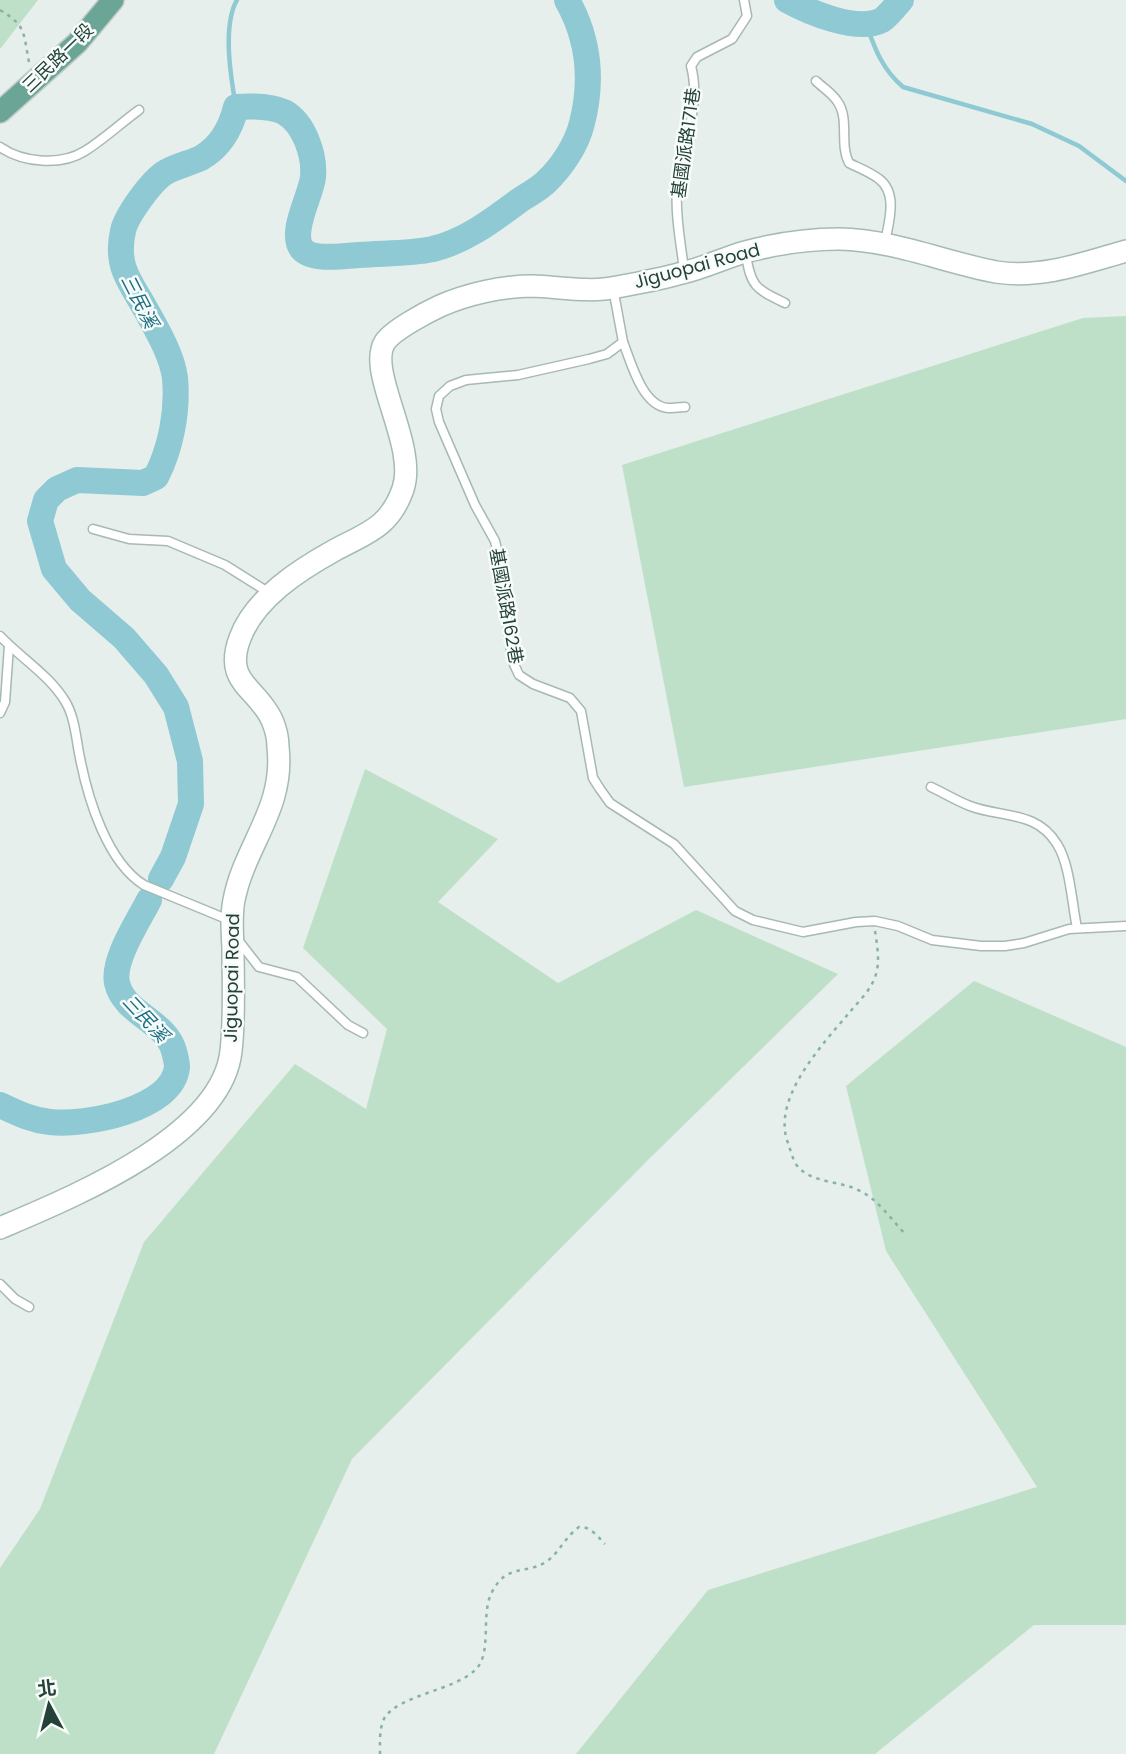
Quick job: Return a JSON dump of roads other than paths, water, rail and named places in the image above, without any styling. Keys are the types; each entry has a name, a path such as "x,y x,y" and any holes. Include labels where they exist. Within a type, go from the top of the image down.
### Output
{"main road":[{"name":"三民路一段","path":"0,113 77,43 113,0"}],"street":[{"name":"Jiguopai Road","path":"0,1228 71,1197 141,1160 192,1121 222,1085 231,1055 232,926 239,877 265,825 279,783 278,746 272,719 237,676 235,659 238,642 250,616 289,579 336,550 369,534 390,517 403,488 407,470 402,438 384,381 380,358 385,342 401,328 440,306 477,294 525,286 613,289 685,273 745,252 793,242 836,239 885,245 998,272 1035,273 1070,268 1126,251"}],"lane":[{"name":"基國派路171巷","path":"685,273 678,224 677,192 696,91 691,66 697,57 732,39 747,16 744,0"},
{"path":"816,82 841,108 844,145 849,163 881,180 888,189 891,201 885,245"},
{"path":"0,147 26,159 54,161 83,152 139,110"},
{"path":"745,252 749,273 758,290 785,303"},
{"path":"613,289 623,342 638,383 654,403 666,408 685,407"},
{"name":"基國派路162巷","path":"623,342 607,354 589,359 518,375 466,380 450,386 439,396 436,408 439,422 475,505 495,541 512,660 519,675 533,684 570,698 581,711 593,778 610,803 674,844 734,911 753,920 803,932 874,921 898,926 932,940 1005,946 1077,928 1126,926"},
{"path":"93,529 129,539 168,541 225,565 272,595"},
{"path":"0,636 40,673 66,703 74,725 87,790 120,864 144,885 232,926 259,967 297,977 348,1025 363,1033"},
{"path":"0,713 5,702 9,646"},
{"path":"931,787 971,807 1017,815 1036,824 1056,843 1063,860 1077,928"},
{"path":"0,1283 29,1307"}],"waterway":[{"path":"236,107 229,38 232,11 237,0"},
{"name":"三民溪","path":"161,879 173,857 191,804 190,761 176,707 156,675 124,638 80,600 54,569 40,521 46,500 57,489 77,480 143,483 156,477 169,442 174,416 175,378 159,334 123,264 121,244 125,224 140,199 160,176 201,158 219,143 228,129 236,107 254,107 284,112 297,124 307,140 313,177 298,233 302,249 307,253 329,257 415,252 433,249 468,235 543,185 563,162 577,139 585,107 587,60 580,30 567,0"},
{"name":"三民溪","path":"787,0 820,15 860,24 882,20 901,0"},
{"path":"866,24 884,66 903,87 1032,124 1079,146 1126,181"},
{"name":"三民溪","path":"0,1105 43,1121 84,1121 104,1118 144,1104 172,1082 177,1065 170,1041 128,1002 117,983 118,963 122,952 149,900"}]}
